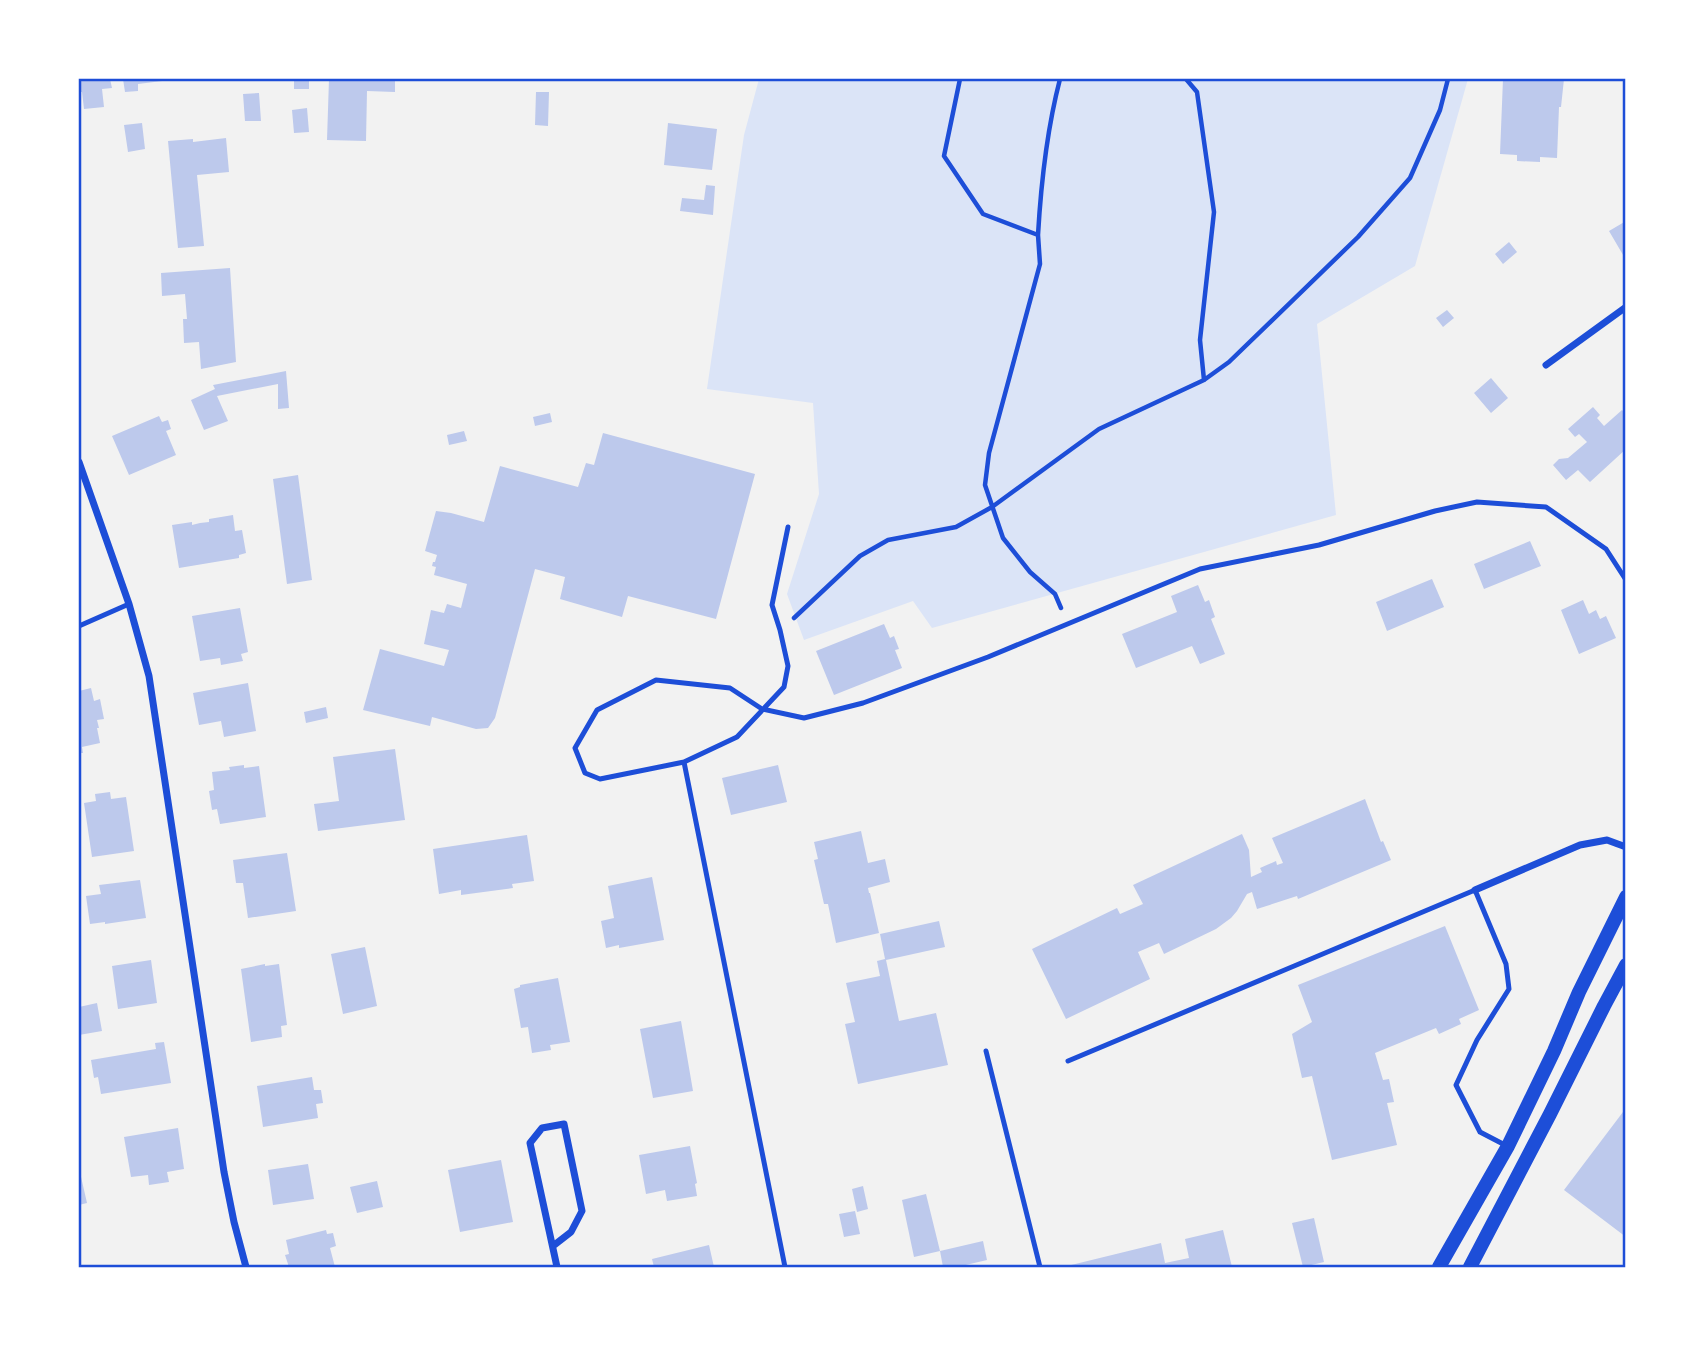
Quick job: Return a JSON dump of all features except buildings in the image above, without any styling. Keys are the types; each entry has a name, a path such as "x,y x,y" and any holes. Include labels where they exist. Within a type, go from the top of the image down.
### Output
{"main road":[{"path":"1439,1267 1508,1146 1626,897"},
{"path":"1470,1267 1626,965"}],"street":[{"path":"1546,365 1626,307"},
{"path":"79,462 129,604 149,676 225,1172 246,1267"},
{"path":"1475,890 1580,845 1607,840 1626,847"},
{"path":"553,1246 570,1232 582,1211 564,1124 542,1128 530,1143 557,1267"}],"lane":[{"path":"788,527 772,605 788,666 784,687 762,709 737,737 684,762 600,779 585,773 575,748 597,710 656,680 730,688 762,709 804,718 863,703 988,657 1200,569 1319,545 1435,511 1477,502 1546,507 1606,549 1626,580"},
{"path":"79,626 129,604"},
{"path":"684,762 785,1267"},
{"path":"1068,1061 1475,890 1506,964 1509,989 1477,1040 1456,1085 1480,1132 1508,1146"},
{"path":"986,1051 1040,1267"}],"path":[{"path":"960,79 944,156 983,214 1038,235"},
{"path":"1060,79 1040,192 1040,264 989,453 985,485 1003,538 1030,572 1055,594 1068,622"},
{"path":"1186,79 1197,92 1213,212 1200,340 1204,380"},
{"path":"780,630 860,556 888,540 956,527 992,507 1099,429 1204,380 1229,362 1358,237 1410,178 1440,110 1448,79"}],"shaded area":[{"path":"759,79 1468,79 1415,266 1317,324 1336,515 932,628 913,601 804,640 787,594 819,494 813,403 707,389 744,135"}]}
